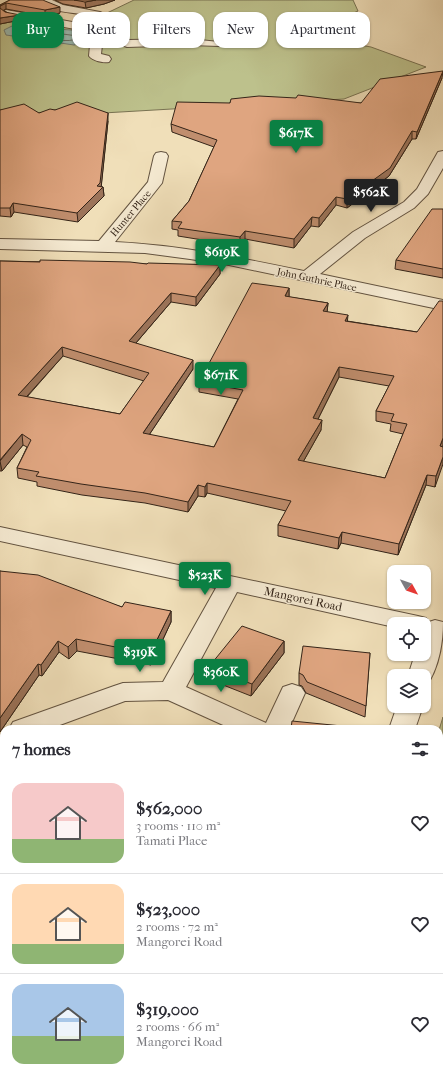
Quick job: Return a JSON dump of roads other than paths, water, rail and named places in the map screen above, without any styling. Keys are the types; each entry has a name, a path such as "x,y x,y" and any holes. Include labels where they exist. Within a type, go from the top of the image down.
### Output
{"street":[{"path":"45,0 51,5 63,9 91,12"},
{"path":"6,13 72,26"},
{"path":"130,44 190,42 213,44"},
{"path":"96,48 95,56 105,59"},
{"path":"306,277 359,235 409,205 423,191 443,155"},
{"name":"Hunter Place","path":"102,246 155,183 161,156"},
{"name":"John Guthrie Place","path":"0,244 145,248 190,254 443,305"},
{"name":"Mangorei Road","path":"0,534 387,618"},
{"path":"171,691 230,584"},
{"path":"33,725 123,692 171,691 247,725"},
{"path":"278,725 292,693"},
{"path":"403,725 408,713"}],"water":[{"path":"12,26 12,36 6,35 4,30"},
{"path":"64,30 72,30 72,45 64,44"}]}
